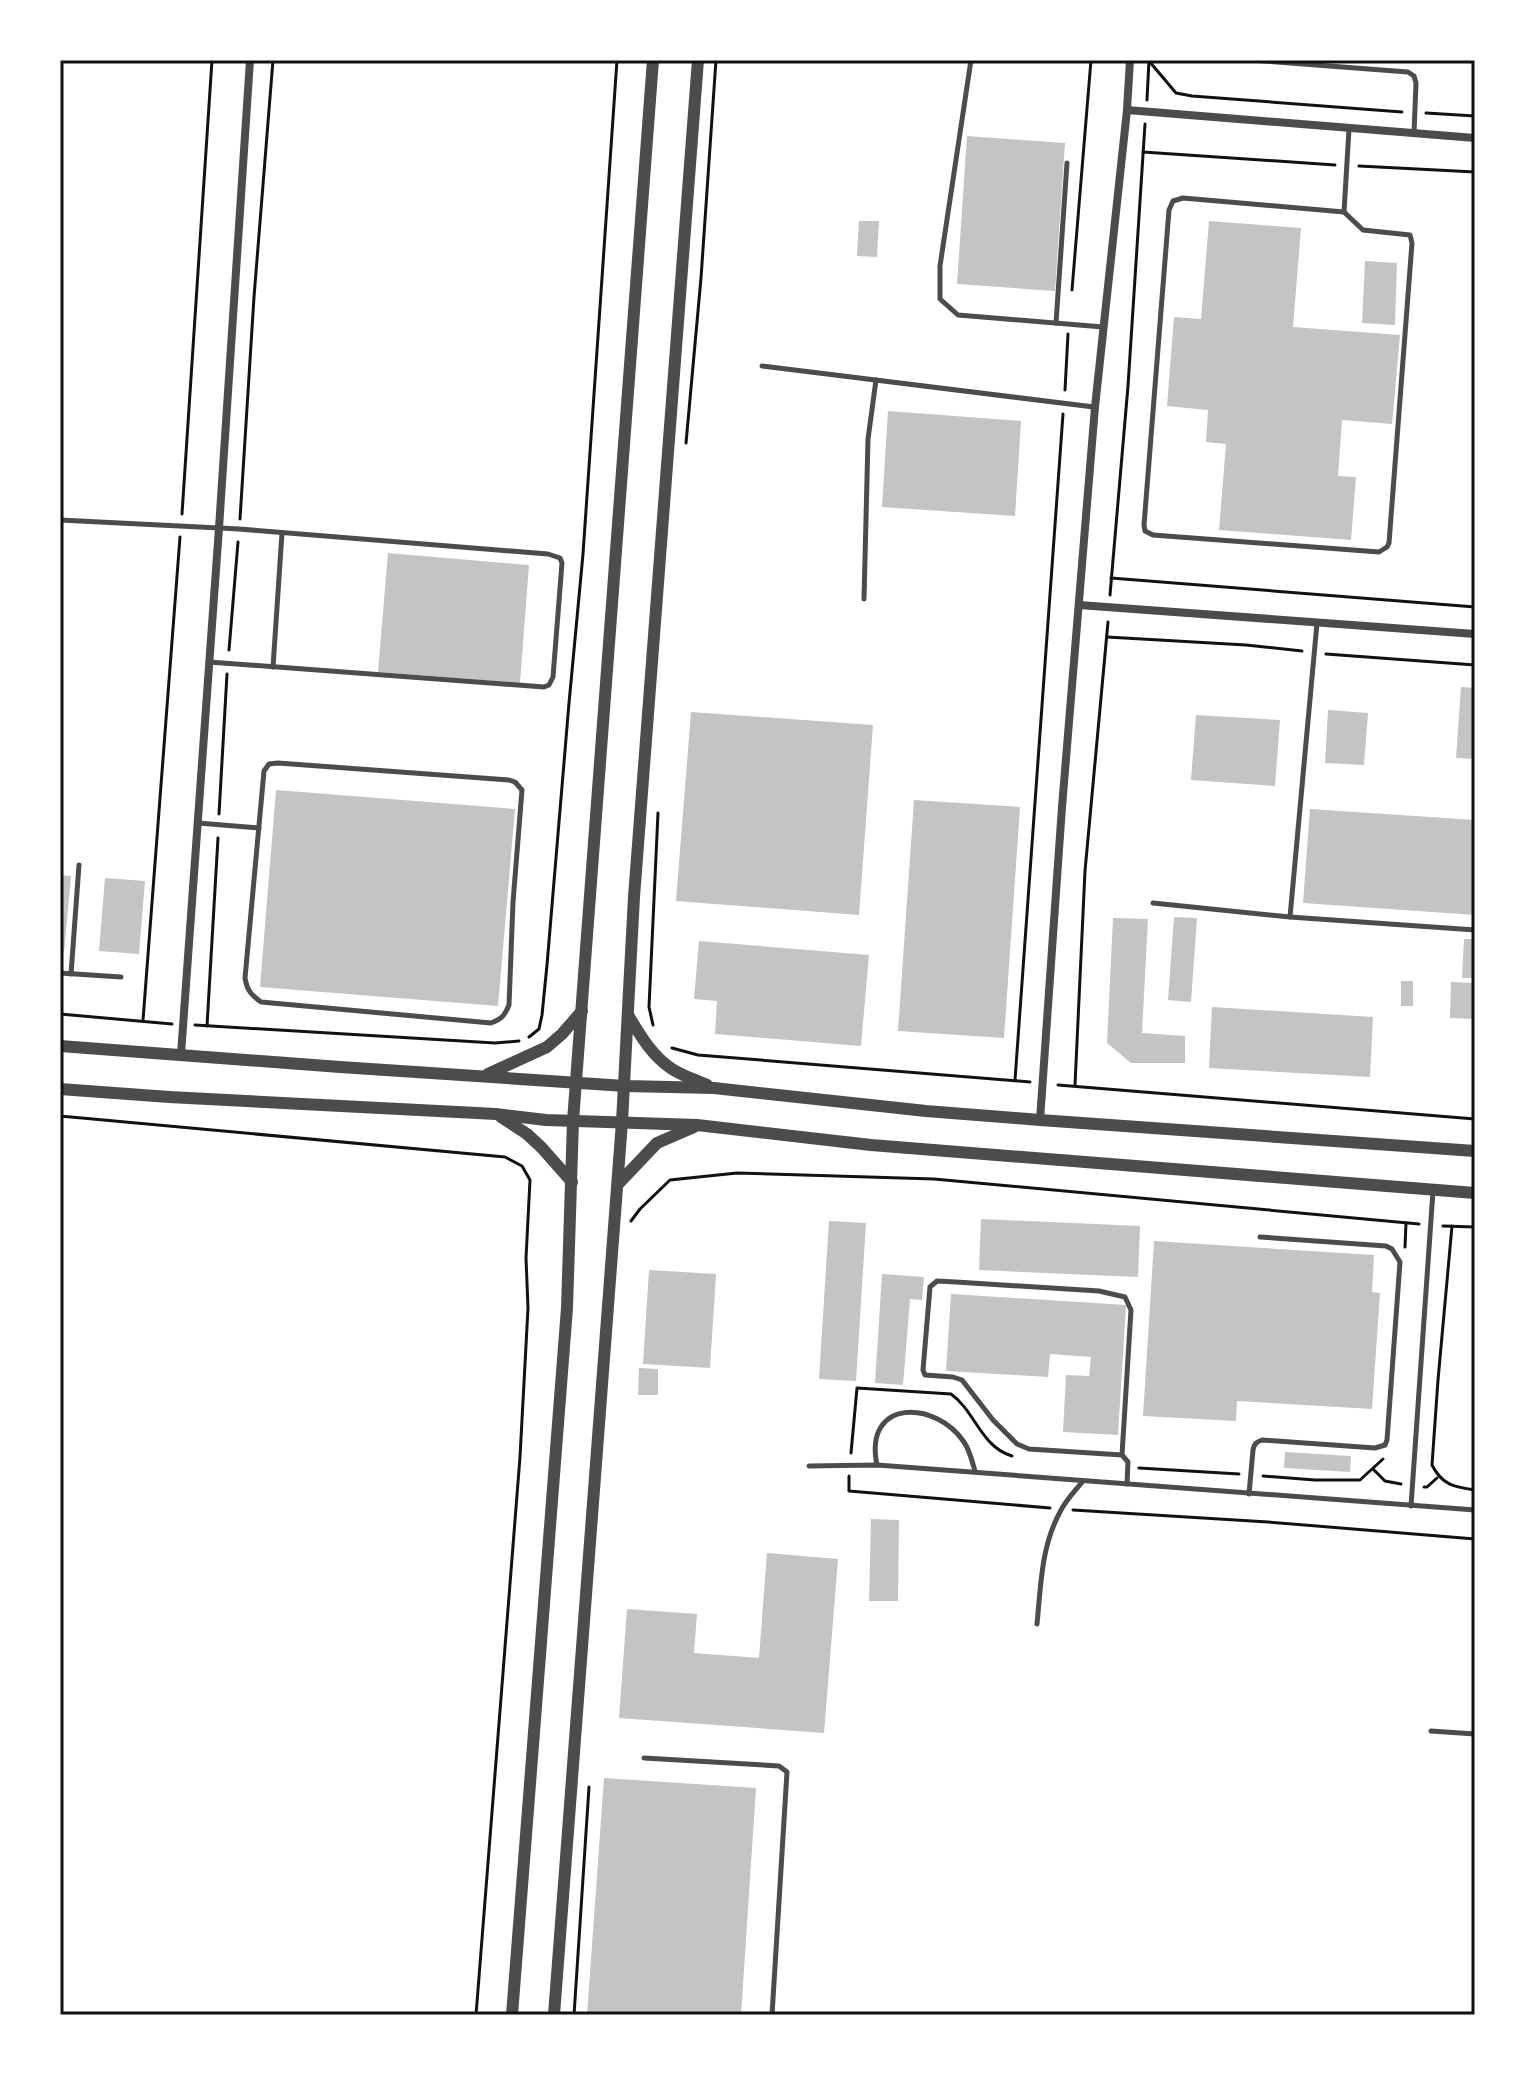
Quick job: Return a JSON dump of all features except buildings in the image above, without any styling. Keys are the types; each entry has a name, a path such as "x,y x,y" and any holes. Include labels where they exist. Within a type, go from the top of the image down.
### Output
{"street":[{"path":"181,1054 250,60"},
{"path":"512,2015 567,1308 573,1121 653,60"},
{"path":"554,2015 625,1086 634,897 698,60"},
{"path":"1040,1120 1095,407 1130,60"},
{"path":"1127,110 1475,138"},
{"path":"1079,605 1475,634"},
{"path":"485,1076 545,1048 582,1011"},
{"path":"628,1015 646,1044 673,1069 714,1088"},
{"path":"60,1046 625,1086 714,1088 926,1111 1475,1151"},
{"path":"60,1089 573,1121 697,1125 871,1145 1475,1193"},
{"path":"496,1114 527,1134 572,1182"},
{"path":"617,1184 657,1143 697,1125"}],"lane":[{"path":"971,60 940,266 940,299 958,315 1104,327"},
{"path":"1252,60 1408,72 1414,76 1416,83 1414,133"},
{"path":"1344,212 1349,127"},
{"path":"1056,323 1067,163"},
{"path":"1183,198 1344,212 1363,230 1407,233 1412,243 1389,543 1379,552 1153,535 1145,531 1173,201 1183,198"},
{"path":"762,366 1095,407"},
{"path":"864,599 868,439 876,380"},
{"path":"60,520 219,528 548,554 557,555 562,563 553,677 552,682 544,687 209,662"},
{"path":"273,667 282,533"},
{"path":"1290,917 1317,622"},
{"path":"269,764 515,782 522,790 509,1005 505,1015 491,1023 261,1002 251,995 245,978 259,828 264,771 269,764"},
{"path":"198,823 259,828"},
{"path":"71,974 79,865"},
{"path":"1153,903 1290,917 1475,930"},
{"path":"60,973 121,977"},
{"path":"1411,1506 1433,1190"},
{"path":"1249,1494 1254,1444 1262,1440 1375,1448 1385,1445 1400,1262 1392,1249 1386,1246 1260,1237"},
{"path":"1122,1455 1029,1449 1017,1444 993,1420 962,1380 925,1375 930,1287 937,1281 1099,1291 1125,1297 1131,1310 1122,1455 1128,1462 1127,1484"},
{"path":"877,1465 875,1452 882,1425 889,1416 909,1411 925,1414 950,1427 963,1441 975,1471"},
{"path":"809,1466 877,1465 975,1471 1475,1510"},
{"path":"1037,1624 1043,1558 1049,1536 1061,1509 1083,1480"},
{"path":"1431,1731 1475,1734"},
{"path":"644,1758 779,1766 787,1772 772,2015"}],"path":[{"path":"143,1020 181,526 212,60"},
{"path":"60,1014 183,1025 495,1043 524,1041 539,1029 583,554 617,60"},
{"path":"686,446 716,60"},
{"path":"1072,294 1091,60"},
{"path":"1149,61 1176,93 1192,96 1475,116"},
{"path":"1075,1086 1085,871 1129,370 1149,61"},
{"path":"1143,152 1475,172"},
{"path":"1015,1080 1069,324"},
{"path":"576,554 583,554"},
{"path":"1111,578 1475,607"},
{"path":"1107,637 1246,645 1475,665"},
{"path":"653,1025 649,1007 658,803"},
{"path":"663,1045 698,1055 1475,1119"},
{"path":"60,1116 505,1157 522,1166 530,1180 526,1258 528,1308 521,1430 476,2015"},
{"path":"630,1234 631,1220 670,1180 737,1173 934,1179 1475,1227"},
{"path":"1405,1253 1406,1223"},
{"path":"1452,1226 1432,1465 1438,1477 1455,1487 1475,1490"},
{"path":"1128,1467 1315,1480 1360,1480 1390,1451"},
{"path":"1000,1452 1020,1457"},
{"path":"574,2015 589,1777"}]}
